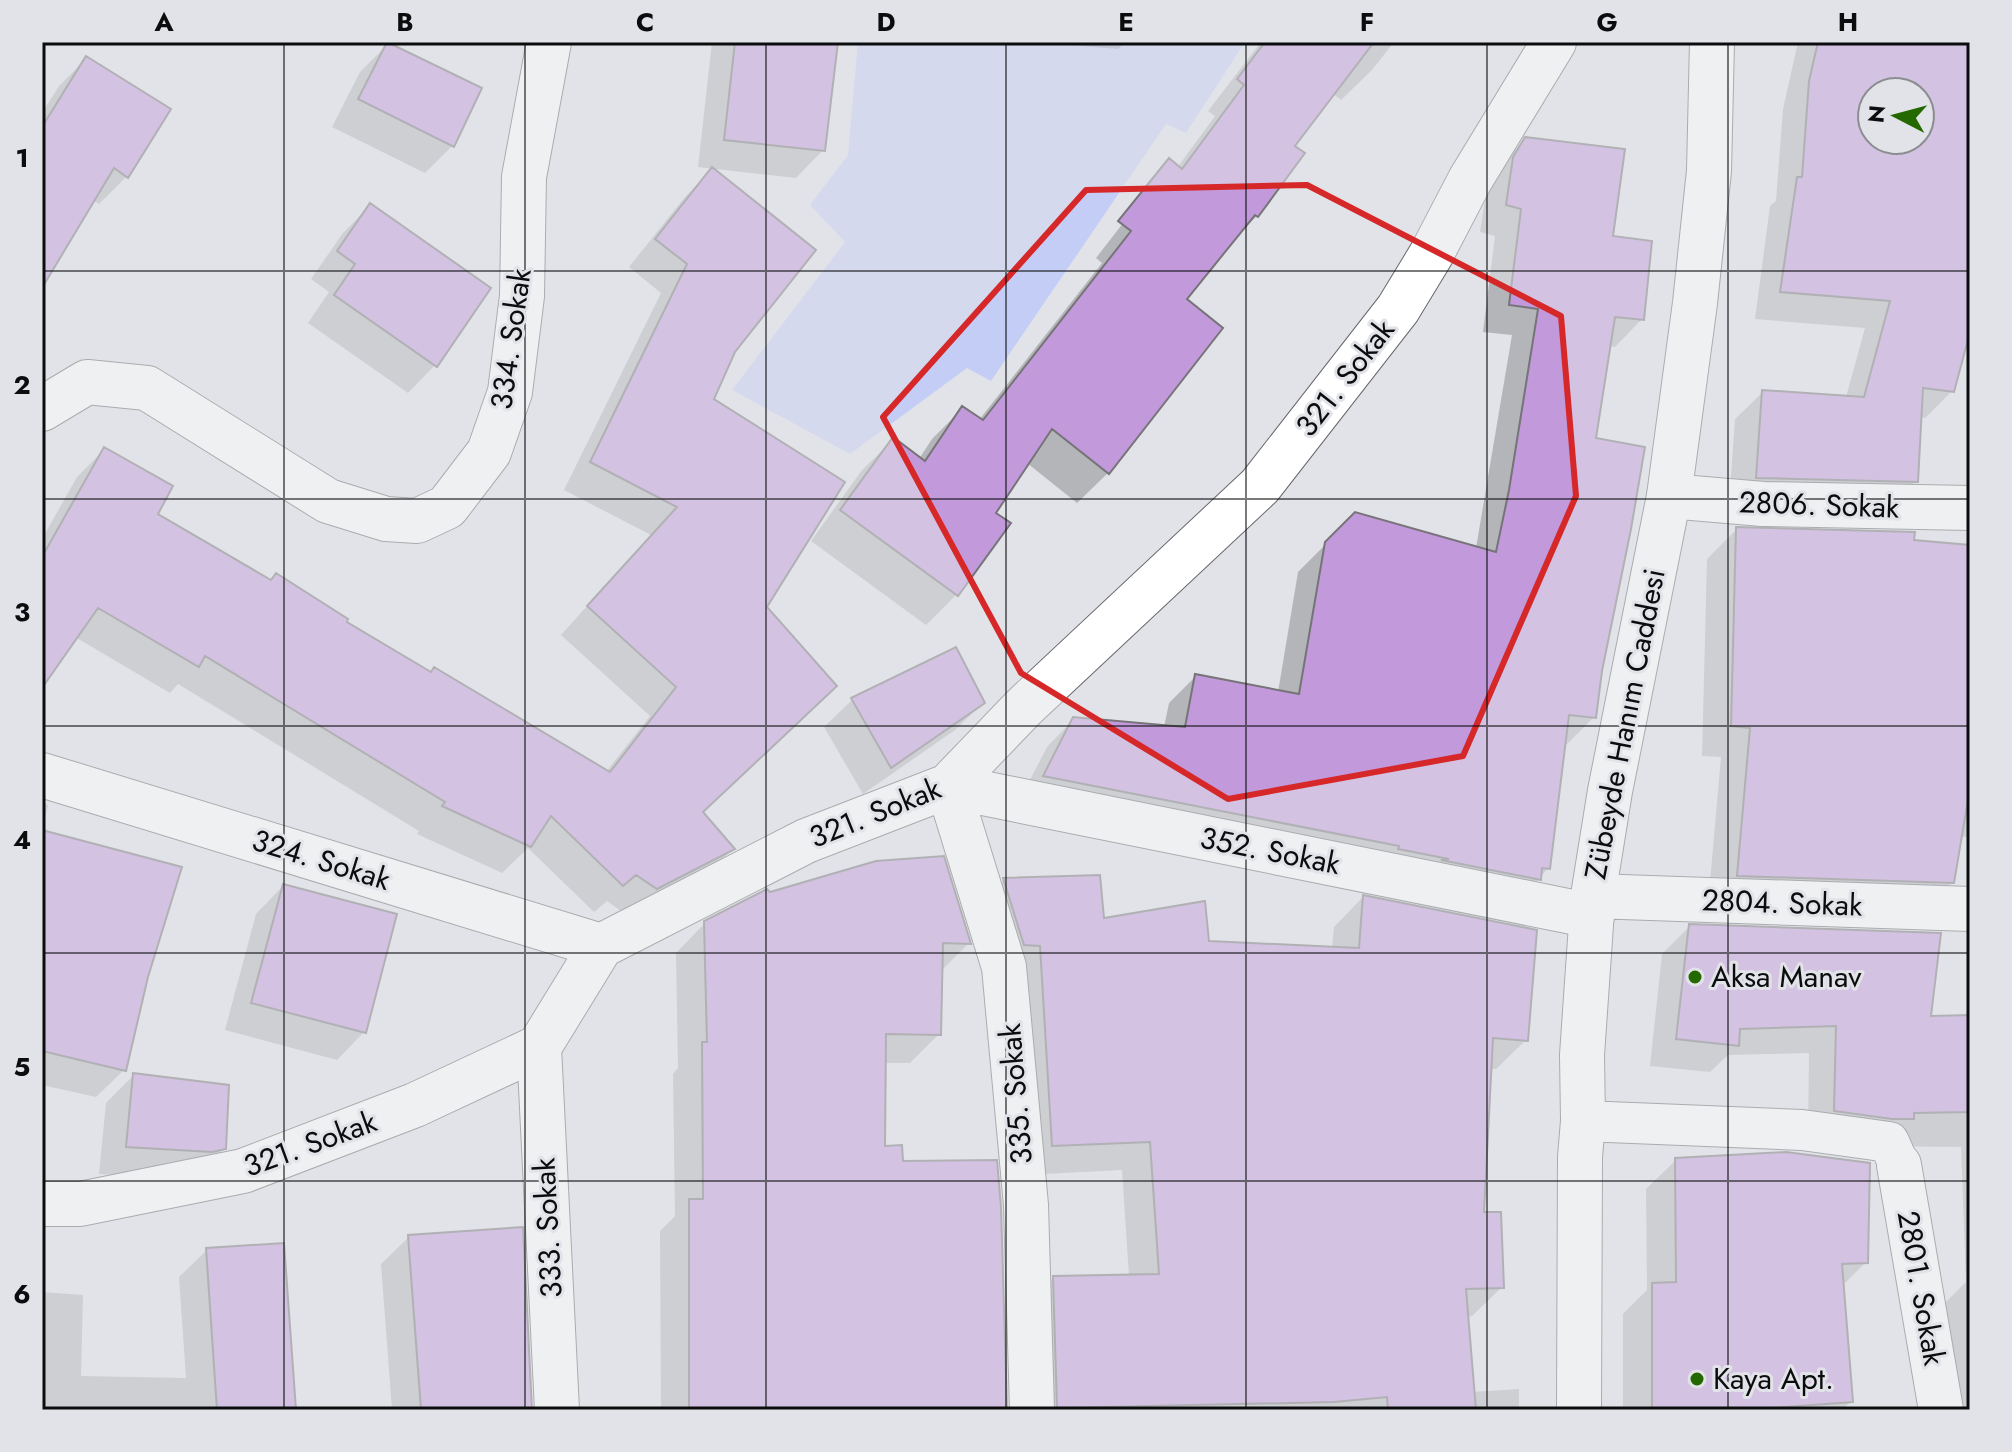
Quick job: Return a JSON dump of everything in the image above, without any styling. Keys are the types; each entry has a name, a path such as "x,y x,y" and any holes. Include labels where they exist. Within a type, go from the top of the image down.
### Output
{"street":[{"name":"334. Sokak","path":"42,409 87,382 147,388 328,501 386,519 417,521 447,507 489,452 510,392 522,296 524,177 549,42"},
{"name":"321. Sokak","path":"601,946 806,841 948,786 1024,707 1260,486 1398,309 1470,180 1554,42"},
{"name":"Zübeyde Hanım Caddesi","path":"1579,1410 1582,1055 1593,906 1610,791 1669,496 1709,171 1712,42"},
{"name":"2806. Sokak","path":"1669,496 1763,504 1970,508"},
{"name":"324. Sokak","path":"42,775 601,946"},
{"name":"352. Sokak","path":"948,786 1593,906"},
{"name":"335. Sokak","path":"948,786 1004,967 1026,1205 1032,1410"},
{"name":"2804. Sokak","path":"1593,906 1970,909"},
{"path":"539,1047 601,946"},
{"name":"321. Sokak","path":"42,1204 80,1204 243,1171 415,1105 539,1047"},
{"name":"333. Sokak","path":"539,1047 557,1410"},
{"path":"1583,1121 1802,1130 1889,1142 1899,1165"},
{"name":"2801. Sokak","path":"1899,1165 1950,1398"}],"highlighted area":[{"path":"1307,185 1561,316 1576,496 1463,756 1228,799 1021,673 883,417 1086,190"}],"shaded area":[{"path":"858,42 1245,42 1186,133 1166,124 991,381 967,368 850,454 732,390 845,242 810,205 848,155"}],"building":[{"path":"387,42 482,88 454,147 358,99"},
{"path":"735,42 838,42 825,151 724,140"},
{"path":"1265,42 1374,42 1295,146 1305,153 1258,217 1255,215 1187,299 1223,328 1109,474 1052,429 996,513 1011,523 958,596 840,510 893,437 925,461 962,406 983,420 1131,231 1118,221 1169,158 1182,169 1244,85 1237,79"},
{"path":"1818,42 1970,42 1970,332 1954,392 1923,388 1918,482 1756,478 1762,390 1864,397 1890,301 1780,292 1797,177 1802,177 1809,81"},
{"path":"86,56 171,109 128,178 114,168 42,288 42,127"},
{"path":"1525,137 1625,149 1613,236 1652,241 1644,320 1615,317 1596,438 1645,447 1602,671 1596,718 1569,715 1550,869 1542,868 1541,880 1441,860 1449,859 1398,849 1399,846 1043,776 1073,717 1185,727 1195,674 1299,694 1325,542 1355,512 1496,552 1538,309 1509,305 1521,209 1506,205 1513,157"},
{"path":"712,167 816,250 735,352 714,399 845,482 767,607 837,686 703,812 735,849 657,889 636,875 623,886 551,816 531,847 442,806 445,802 205,656 199,667 98,608 42,688 42,557 104,447 173,486 158,514 271,580 276,573 348,619 347,622 431,672 434,667 610,772 676,687 587,606 677,507 590,462 687,264 655,239"},
{"path":"370,203 491,288 437,367 334,295 355,264 337,251"},
{"path":"1736,527 1915,532 1914,540 1970,545 1970,788 1954,883 1737,876 1750,728 1731,726"},
{"path":"956,647 985,703 891,768 851,698"},
{"path":"42,830 182,867 148,977 126,1071 42,1051"},
{"path":"944,856 971,944 943,943 941,1035 886,1034 885,1146 902,1145 903,1161 997,1160 1007,1409 689,1410 689,1199 703,1199 702,1042 707,1042 704,921 767,889 770,892 876,861"},
{"path":"1100,875 1104,918 1205,901 1209,941 1359,948 1363,895 1537,930 1528,1041 1493,1038 1484,1212 1501,1212 1504,1288 1466,1289 1476,1410 1388,1410 1387,1397 1334,1402 1057,1408 1053,1276 1159,1274 1150,1142 1052,1146 1040,946 1024,945 1003,878"},
{"path":"283,884 397,914 366,1033 251,1003"},
{"path":"1689,924 1941,933 1931,1016 1970,1015 1970,1112 1914,1113 1914,1119 1892,1119 1834,1111 1836,1026 1740,1029 1739,1046 1676,1039"},
{"path":"133,1073 229,1085 226,1149 212,1152 126,1147"},
{"path":"1786,1152 1870,1163 1868,1263 1842,1264 1853,1402 1746,1410 1652,1410 1652,1283 1676,1282 1675,1158"},
{"path":"523,1227 532,1410 421,1410 408,1235"},
{"path":"284,1243 296,1410 217,1410 206,1248"}],"place":[{"name":"Aksa Manav","path":"1695,977"},
{"name":"Kaya Apt.","path":"1697,1379"}]}
